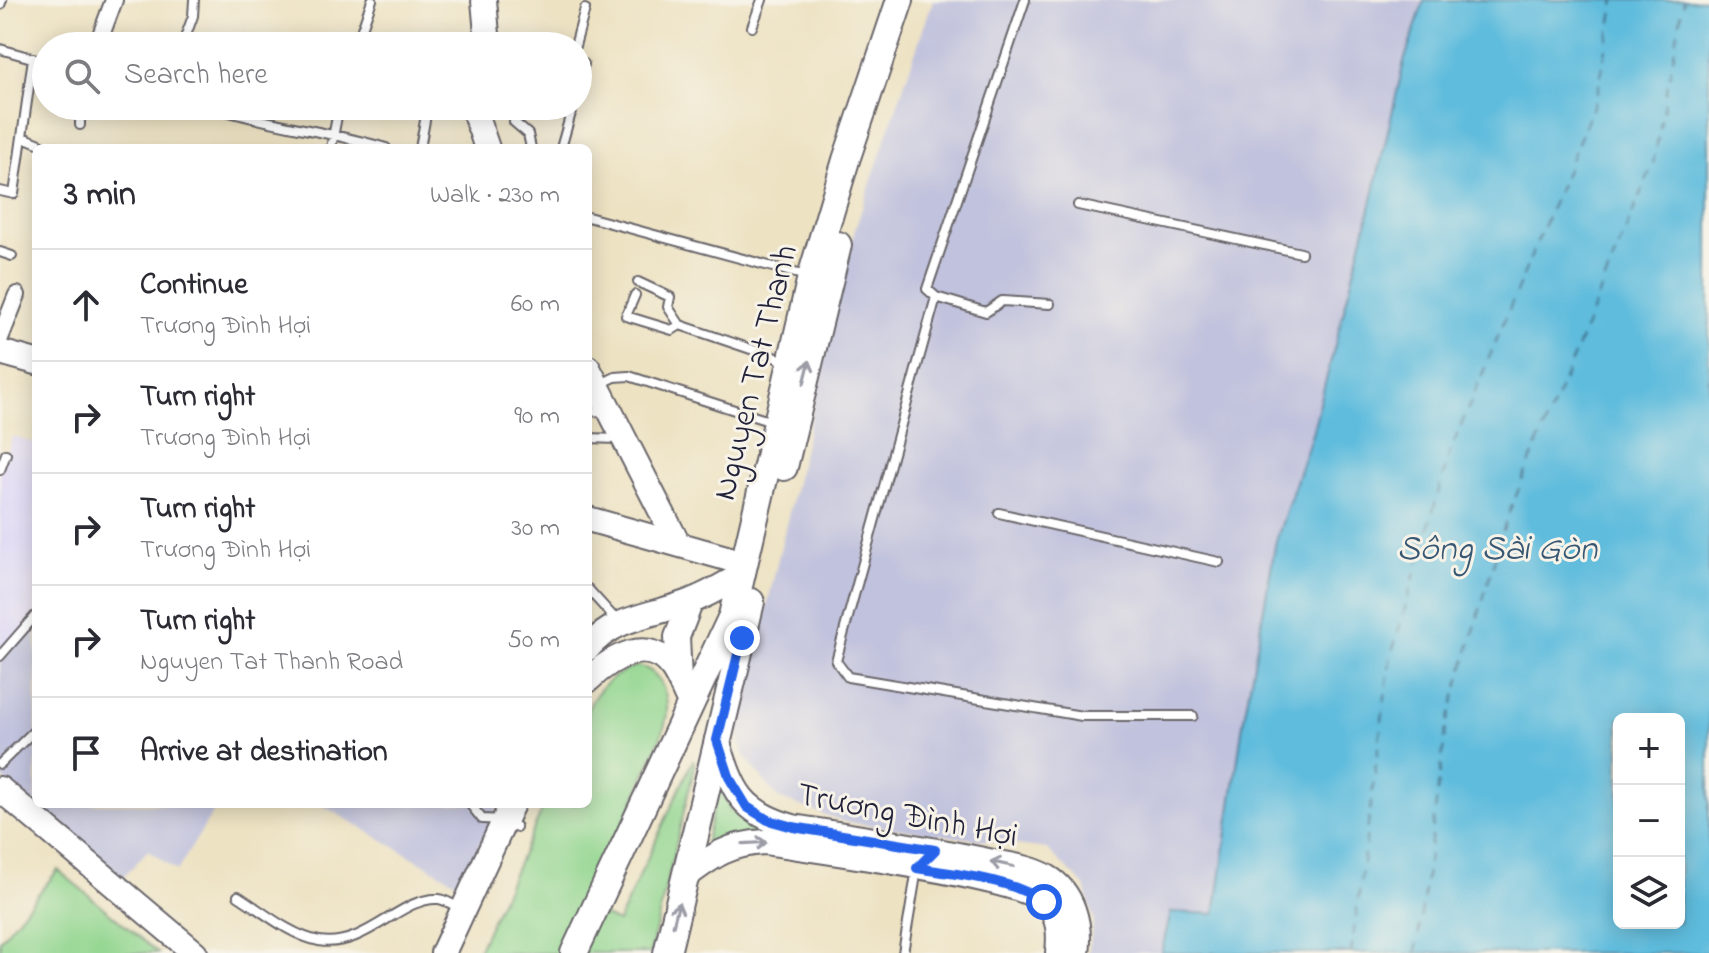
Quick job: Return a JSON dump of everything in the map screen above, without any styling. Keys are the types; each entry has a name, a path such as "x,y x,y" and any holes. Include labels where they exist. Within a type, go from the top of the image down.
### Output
{"main road":[{"path":"484,0 493,32"},
{"name":"Nguyen Tat Thanh","path":"671,759 684,691 732,616 811,277 900,0"},
{"path":"667,953 844,221 919,0"},
{"path":"477,120 486,144"},
{"path":"0,352 32,361"},
{"path":"592,378 598,412 623,439 678,544"},
{"path":"592,520 678,544 743,569"},
{"path":"592,643 618,623 691,601 743,569"},
{"path":"684,691 677,637 691,601"},
{"path":"574,953 671,759 742,638"},
{"path":"592,676 629,652 640,650 664,659 684,691"},
{"name":"Trương Đình Hợi","path":"717,740 730,779 747,807 768,820 793,827 935,850 1030,870 1047,877 1069,901 1077,919 1077,953"},
{"path":"589,953 671,759"},
{"path":"0,789 195,953"},
{"path":"443,953 462,909 511,817"},
{"path":"459,953 511,817"},
{"name":"Trương Đình Hợi","path":"686,876 719,851 742,843 765,842 971,878 1030,892 1044,902 1054,915 1060,931 1058,953"},
{"path":"917,868 935,850"}],"street":[{"path":"102,32 114,0"},
{"path":"0,338 17,295"}],"lane":[{"path":"187,32 194,0"},
{"path":"361,32 372,0"},
{"path":"752,27 762,0"},
{"path":"1025,0 927,289 936,297 986,312 1002,301 1050,304"},
{"path":"579,32 585,9"},
{"path":"0,49 32,58"},
{"path":"0,191 14,194 32,66"},
{"path":"80,120 80,125"},
{"path":"278,120 372,144"},
{"path":"332,144 337,120"},
{"path":"421,144 425,120"},
{"path":"562,144 569,120"},
{"path":"514,122 528,134 530,144"},
{"path":"23,137 40,144"},
{"path":"1078,205 1301,253"},
{"path":"592,218 811,277"},
{"path":"0,252 12,256"},
{"path":"638,282 670,297 668,307 680,325 789,362"},
{"path":"635,295 626,316 672,330 680,325"},
{"path":"936,297 836,661 848,677 1082,716 1193,716"},
{"path":"592,378 629,376 775,424"},
{"path":"592,438 623,439"},
{"path":"0,470 6,454"},
{"path":"999,513 1219,562"},
{"path":"592,594 618,623"},
{"path":"0,656 32,619"},
{"path":"0,764 32,733"},
{"path":"473,808 482,819 511,817"},
{"path":"903,953 917,868"},
{"path":"238,896 306,937 322,941 347,939 367,931 416,903 439,899 462,909"}],"shaded area":[{"path":"933,0 1424,0 1404,63 1312,434 1276,541 1243,724 1215,915 1171,912 1161,953 1088,953 1094,921 1085,886 1047,849 845,822 778,798 746,758 739,739 741,718 855,229"},
{"path":"13,436 32,443 32,624 0,662 0,471"},
{"path":"32,624 32,804 0,776 0,662"},
{"path":"37,808 216,808 177,871 148,850 120,881"},
{"path":"327,808 497,808 461,885"}],"green space":[{"path":"636,666 653,673 666,696 667,715 658,744 587,908 618,922 693,760 695,765 650,953 477,953 543,808 592,808 592,702 607,682"},
{"path":"719,786 730,809 758,833 703,852"},
{"path":"58,870 158,953 0,953 0,940"}],"water":[{"name":"Sông Sài Gòn","path":"1424,0 1709,0 1709,953 1161,953 1171,912 1215,914 1243,724 1276,541 1312,434 1404,62"}],"ferry route":[{"path":"1351,953 1390,660 1450,452 1597,97 1615,0"},
{"path":"1416,953 1446,728 1506,520 1653,164 1684,0"}],"route":[{"path":"742,638 717,740 730,779 747,807 768,820 793,827 935,850 917,868 1030,892 1044,902"}]}
